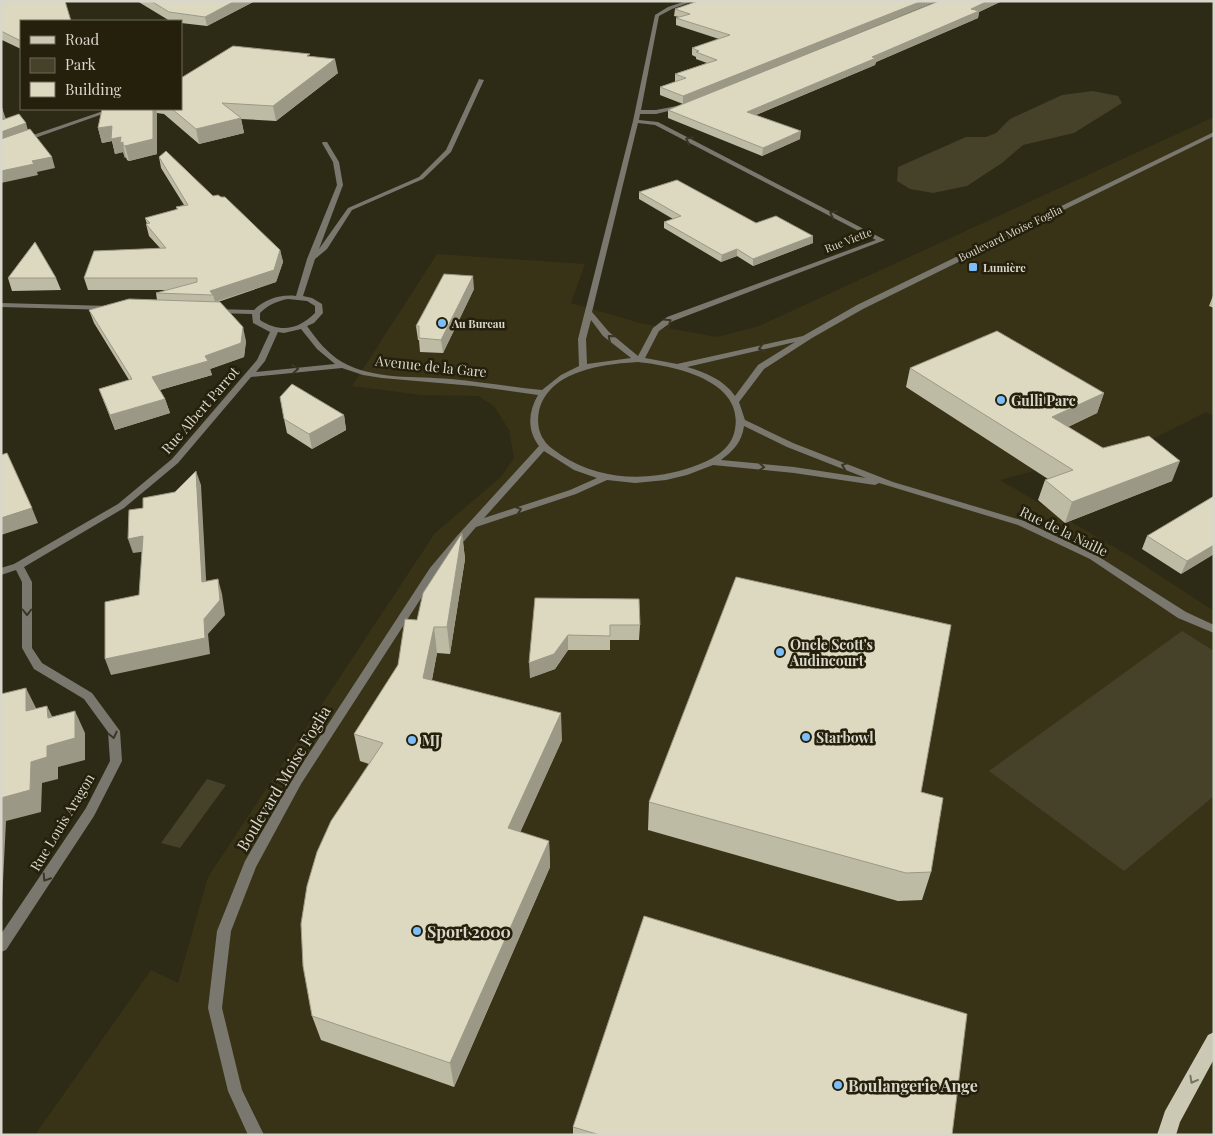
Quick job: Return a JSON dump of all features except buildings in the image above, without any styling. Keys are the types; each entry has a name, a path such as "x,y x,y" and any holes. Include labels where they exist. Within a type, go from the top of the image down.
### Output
{"main road":[{"path":"1166,1135 1172,1118 1214,1041"}],"street":[{"path":"583,368 582,339 636,122 657,15 670,8 691,1"},
{"path":"662,4 670,8"},
{"path":"311,259 325,248 350,209 421,178 449,151 481,80"},
{"path":"638,112 656,112 683,107 692,103"},
{"path":"1,148 111,110"},
{"name":"Rue Viette","path":"636,122 656,123 882,240 670,319 656,330 640,360"},
{"name":"Boulevard Moise Foglia","path":"735,402 761,367 809,336 860,307 1214,134"},
{"path":"299,297 311,259 340,186 336,162 325,143"},
{"path":"299,297 309,299 320,306 318,317 303,326 275,330 260,325 254,316 268,302 278,298 299,297"},
{"path":"1,304 117,308"},
{"path":"204,310 256,312"},
{"path":"588,312 606,334 640,360"},
{"name":"Avenue de la Gare","path":"303,326 322,352 341,366 383,376 463,382 543,393"},
{"name":"Rue Albert Parrot","path":"1,572 18,566 121,506 175,461 261,361 275,330"},
{"name":"Boulevard Moise Foglia","path":"679,366 809,336"},
{"path":"640,360 679,366 710,379 722,387 735,402 741,421 738,436 728,450 712,462 690,472 664,478 635,480 606,477 573,467 544,446 535,432 533,412 543,393 560,379 583,368 610,362 640,360"},
{"path":"249,375 341,366"},
{"path":"741,421 790,445 890,484"},
{"name":"Boulevard Moise Foglia","path":"256,1135 235,1091 214,1008 224,931 250,865 297,781 434,570 454,544 514,481 544,446"},
{"path":"712,462 794,470 890,484"},
{"name":"Boulevard Moise Foglia","path":"472,525 572,492 606,477"},
{"name":"Rue de la Naille","path":"890,484 1021,523 1092,557 1182,615 1214,629"},
{"name":"Rue Louis Aragon","path":"1,946 90,812 116,761 114,731 88,696 38,666 27,648 27,582 18,566"}],"shaded area":[{"path":"1214,117 1214,416 1206,412 1154,438 1000,480 1136,560 1214,611 1214,1135 35,1135 151,970 178,983 208,877 435,533 501,477 514,458 509,430 494,406 478,396 421,395 352,386 437,254 585,264 571,303 640,323 717,337 759,326"}],"green space":[{"path":"1093,91 1118,96 1122,103 1074,133 1023,145 1002,163 967,186 933,193 910,189 897,181 898,167 966,137 986,137 996,133 1010,119 1062,95"},
{"path":"1182,631 1214,651 1214,796 1124,871 989,771"},
{"path":"207,779 226,785 180,848 161,843"}],"place":[{"name":"Lumière","path":"973,267"},
{"name":"Au Bureau","path":"442,323"},
{"name":"Gulli Parc","path":"1001,400"},
{"name":"Oncle Scott's Audincourt","path":"780,652"},
{"name":"Starbowl","path":"806,737"},
{"name":"MJ","path":"412,740"},
{"name":"Sport 2000","path":"417,931"},
{"name":"Boulangerie Ange","path":"838,1085"}]}
